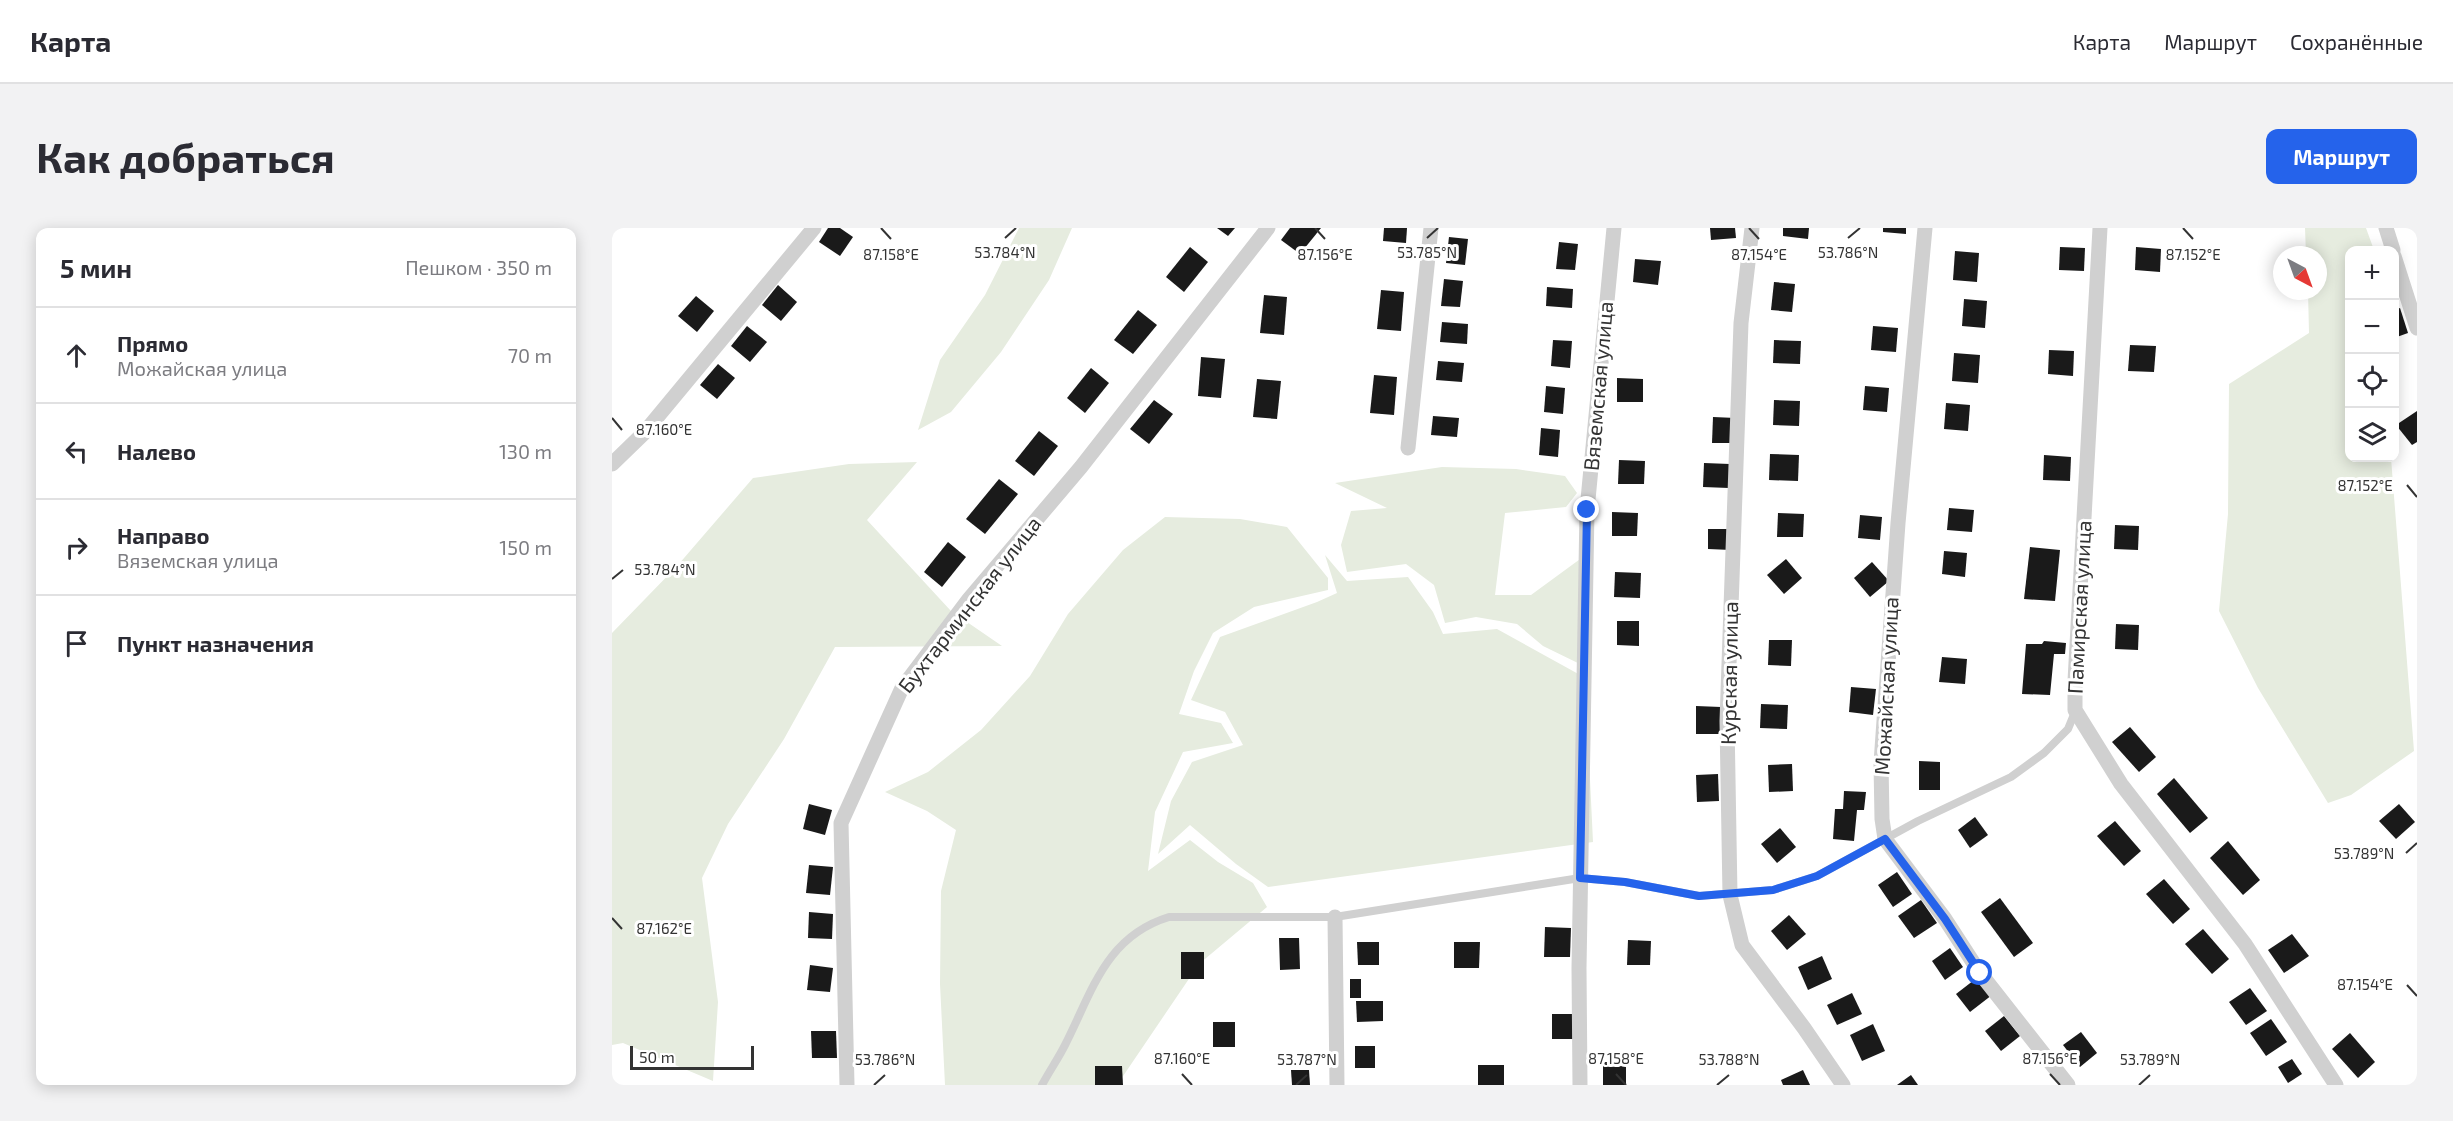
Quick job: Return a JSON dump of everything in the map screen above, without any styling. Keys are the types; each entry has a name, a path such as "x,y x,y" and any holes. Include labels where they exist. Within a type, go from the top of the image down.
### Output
{"street":[{"name":"Бухтарминская улица","path":"847,1085 841,823 902,688 969,599 1081,467 1269,228"},
{"path":"1408,448 1431,228"},
{"name":"Вяземская улица","path":"1580,1085 1580,878 1587,510 1614,228"},
{"name":"Курская улица","path":"1752,228 1741,323 1727,721 1730,895 1742,945 1843,1085"},
{"name":"Можайская улица","path":"1885,839 1882,819 1881,763 1898,523 1925,228"},
{"name":"Памирская улица","path":"2100,228 2075,669 2075,710 2121,784 2245,944 2336,1085"},
{"path":"2386,228 2392,246"},
{"path":"612,464 644,433 810,229"},
{"path":"2399,272 2417,328"},
{"path":"1885,839 1945,919 1980,973 2068,1085"},
{"path":"1335,917 1337,1085"}],"lane":[{"path":"1042,1085 1067,1042 1091,987 1126,940 1149,924 1169,917 1335,917 1580,878 1625,882 1699,896 1773,890 1817,876 1885,839 2011,777 2044,753 2068,729 2075,710"}],"shaded area":[{"path":"1019,228 1072,228 1049,280 1001,352 951,412 918,430 940,360 985,295"},
{"path":"2305,228 2366,228 2373,246 2345,246 2345,462 2391,462 2414,751 2351,795 2328,803 2258,688 2219,611 2228,514 2229,384 2309,333 2308,300 2327,300 2327,246 2306,246"},
{"path":"917,462 867,520 951,611 1002,646 835,647 784,739 728,824 702,878 718,1002 713,1081 623,1043 612,1045 612,633 678,565 753,478 849,464"},
{"path":"1442,467 1516,469 1565,476 1577,493 1566,507 1505,513 1495,595 1531,595 1587,554 1584,666 1543,646 1517,624 1476,617 1445,623 1434,585 1406,564 1347,572 1341,545 1351,511 1387,508 1335,483"},
{"path":"1165,517 1240,519 1287,527 1328,578 1328,590 1254,607 1213,633 1194,671 1179,714 1221,723 1233,743 1183,752 1155,812 1148,871 1190,840 1218,862 1253,883 1267,907 1199,964 1117,1085 945,1085 940,984 941,891 956,830 927,811 885,792 928,772 981,730 1030,676 1068,614 1123,550"},
{"path":"1325,555 1347,581 1408,577 1433,612 1443,634 1497,629 1582,676 1586,696 1593,842 1268,887 1236,864 1190,825 1158,854 1171,801 1192,762 1243,745 1225,712 1191,700 1220,637 1337,593"}],"building":[{"path":"828,228 840,228 853,237 840,256 819,242"},
{"path":"1217,228 1235,228 1228,236"},
{"path":"1290,228 1321,228 1300,254 1281,240"},
{"path":"1384,228 1407,228 1406,243 1383,241"},
{"path":"1710,228 1735,228 1736,238 1711,240"},
{"path":"1783,228 1809,228 1808,239 1783,236"},
{"path":"1883,228 1906,228 1906,234 1883,232"},
{"path":"1449,237 1468,239 1465,265 1446,263"},
{"path":"1559,242 1578,244 1575,270 1556,269"},
{"path":"1190,247 1208,262 1184,292 1166,277"},
{"path":"2060,247 2085,248 2084,271 2059,270"},
{"path":"2136,247 2161,249 2160,272 2135,270"},
{"path":"1955,251 1979,253 1977,282 1953,280"},
{"path":"1635,259 1661,261 1658,285 1633,282"},
{"path":"1444,279 1463,281 1460,307 1441,306"},
{"path":"1774,282 1795,284 1792,312 1771,310"},
{"path":"778,285 797,302 781,321 762,305"},
{"path":"1547,287 1573,289 1572,308 1546,306"},
{"path":"1381,290 1404,292 1401,331 1377,329"},
{"path":"1264,295 1287,297 1284,335 1260,333"},
{"path":"696,296 714,311 697,332 678,316"},
{"path":"1964,299 1987,301 1985,328 1962,326"},
{"path":"2399,308 2408,333 2399,336"},
{"path":"1138,310 1157,325 1133,354 1114,340"},
{"path":"1442,322 1468,324 1467,344 1440,342"},
{"path":"747,326 767,342 750,362 731,346"},
{"path":"1873,326 1898,328 1896,352 1871,350"},
{"path":"1553,340 1572,341 1570,368 1551,366"},
{"path":"1774,340 1801,341 1800,364 1773,363"},
{"path":"2130,345 2156,346 2154,372 2128,371"},
{"path":"2049,350 2074,351 2073,376 2048,374"},
{"path":"1954,353 1980,355 1978,383 1952,381"},
{"path":"1201,357 1225,359 1221,398 1198,396"},
{"path":"1438,361 1464,363 1462,382 1436,380"},
{"path":"718,364 735,378 717,399 700,385"},
{"path":"1091,368 1109,383 1085,413 1067,398"},
{"path":"1374,375 1397,377 1394,415 1370,413"},
{"path":"1617,378 1643,379 1643,402 1617,402"},
{"path":"1257,379 1281,381 1277,419 1253,417"},
{"path":"1546,386 1565,388 1563,414 1544,412"},
{"path":"1865,386 1889,388 1887,412 1863,410"},
{"path":"1154,400 1173,414 1149,444 1130,429"},
{"path":"1774,400 1800,401 1799,426 1773,425"},
{"path":"1946,403 1970,405 1968,431 1944,429"},
{"path":"2417,411 2417,442 2412,445 2399,429 2399,423"},
{"path":"1433,416 1459,418 1457,437 1431,435"},
{"path":"1713,417 1736,418 1735,443 1712,443"},
{"path":"1541,428 1560,430 1558,457 1539,455"},
{"path":"1039,431 1058,446 1034,476 1015,461"},
{"path":"1770,454 1799,455 1798,481 1769,480"},
{"path":"2044,455 2071,457 2070,481 2043,480"},
{"path":"1619,460 1645,461 1644,484 1618,484"},
{"path":"1704,463 1730,464 1729,488 1703,487"},
{"path":"999,479 1018,494 985,534 966,519"},
{"path":"1949,508 1974,510 1972,532 1947,530"},
{"path":"1612,512 1638,513 1637,536 1612,536"},
{"path":"1778,513 1804,514 1803,537 1777,537"},
{"path":"1860,515 1882,517 1880,540 1858,538"},
{"path":"2115,525 2139,526 2138,550 2114,549"},
{"path":"1708,529 1732,529 1731,550 1708,549"},
{"path":"948,542 966,557 942,587 924,572"},
{"path":"2030,547 2060,550 2055,601 2024,599"},
{"path":"1944,551 1967,553 1965,577 1942,574"},
{"path":"1786,559 1802,578 1784,594 1767,575"},
{"path":"1872,562 1889,581 1870,597 1854,578"},
{"path":"1615,572 1641,573 1640,598 1614,597"},
{"path":"1617,621 1639,621 1639,646 1617,645"},
{"path":"2116,624 2139,625 2138,650 2115,649"},
{"path":"1769,640 1792,640 1791,666 1768,665"},
{"path":"2044,641 2066,643 2065,654 2054,654 2050,695 2022,694 2026,644 2042,644"},
{"path":"1942,657 1967,659 1965,684 1939,682"},
{"path":"1851,687 1876,689 1873,715 1849,712"},
{"path":"1761,704 1788,705 1787,729 1760,728"},
{"path":"1696,706 1721,707 1720,734 1696,734"},
{"path":"2130,727 2156,757 2139,772 2112,742"},
{"path":"1919,761 1940,762 1940,790 1919,790"},
{"path":"1792,764 1793,791 1769,792 1768,765"},
{"path":"1718,774 1719,801 1697,802 1696,775"},
{"path":"2174,778 2208,818 2190,833 2157,794"},
{"path":"1844,791 1866,792 1864,810 1857,810 1854,841 1833,839 1835,809 1843,809"},
{"path":"809,804 832,810 825,835 803,829"},
{"path":"2399,804 2415,822 2396,839 2379,821"},
{"path":"1975,817 1988,835 1970,848 1958,830"},
{"path":"2115,821 2141,851 2124,866 2097,836"},
{"path":"1780,828 1796,847 1777,863 1761,844"},
{"path":"2228,841 2260,880 2243,895 2210,858"},
{"path":"809,865 833,867 830,895 806,893"},
{"path":"1897,872 1912,894 1893,907 1878,885"},
{"path":"2164,879 2190,909 2173,924 2146,894"},
{"path":"2000,898 2033,943 2014,957 1981,912"},
{"path":"1921,900 1937,923 1914,938 1898,916"},
{"path":"809,912 833,914 832,939 808,938"},
{"path":"1789,915 1806,934 1787,950 1771,931"},
{"path":"1545,927 1571,928 1570,957 1544,957"},
{"path":"2203,929 2229,959 2212,974 2185,944"},
{"path":"2292,934 2309,956 2284,973 2268,950"},
{"path":"1279,938 1299,938 1300,969 1280,970"},
{"path":"1628,940 1651,941 1650,965 1627,965"},
{"path":"1357,942 1379,942 1379,965 1358,965"},
{"path":"1454,942 1480,942 1479,968 1454,968"},
{"path":"1950,948 1963,967 1945,980 1932,961"},
{"path":"1181,952 1204,952 1204,979 1181,979"},
{"path":"1822,956 1832,979 1808,990 1798,967"},
{"path":"810,965 833,968 830,992 807,990"},
{"path":"1978,977 1992,995 1970,1012 1956,994"},
{"path":"1350,979 1361,979 1361,998 1350,998"},
{"path":"2250,988 2267,1011 2246,1025 2229,1002"},
{"path":"1852,993 1862,1014 1837,1025 1827,1005"},
{"path":"1356,1001 1383,1001 1383,1021 1357,1022"},
{"path":"1552,1014 1577,1014 1577,1039 1552,1039"},
{"path":"2004,1016 2020,1036 2001,1051 1985,1031"},
{"path":"2271,1019 2287,1042 2266,1056 2250,1033"},
{"path":"1213,1022 1235,1022 1235,1047 1213,1047"},
{"path":"1873,1024 1885,1051 1862,1061 1850,1035"},
{"path":"811,1031 836,1031 837,1058 812,1058"},
{"path":"2081,1032 2097,1053 2080,1067 2063,1045"},
{"path":"2350,1033 2375,1062 2358,1078 2332,1049"},
{"path":"1355,1046 1375,1046 1375,1068 1355,1068"},
{"path":"2292,1059 2302,1074 2288,1083 2278,1067"},
{"path":"1603,1062 1626,1062 1626,1085 1603,1085"},
{"path":"1478,1065 1504,1065 1504,1085 1478,1085"},
{"path":"1095,1066 1122,1066 1123,1085 1095,1085"},
{"path":"1291,1070 1309,1070 1310,1085 1292,1085"},
{"path":"1803,1070 1810,1085 1783,1085 1781,1080"},
{"path":"1911,1075 1918,1085 1897,1085"}],"route":[{"path":"1587,510 1580,878 1625,882 1699,896 1773,890 1817,876 1885,839 1945,919 1980,973"}]}
